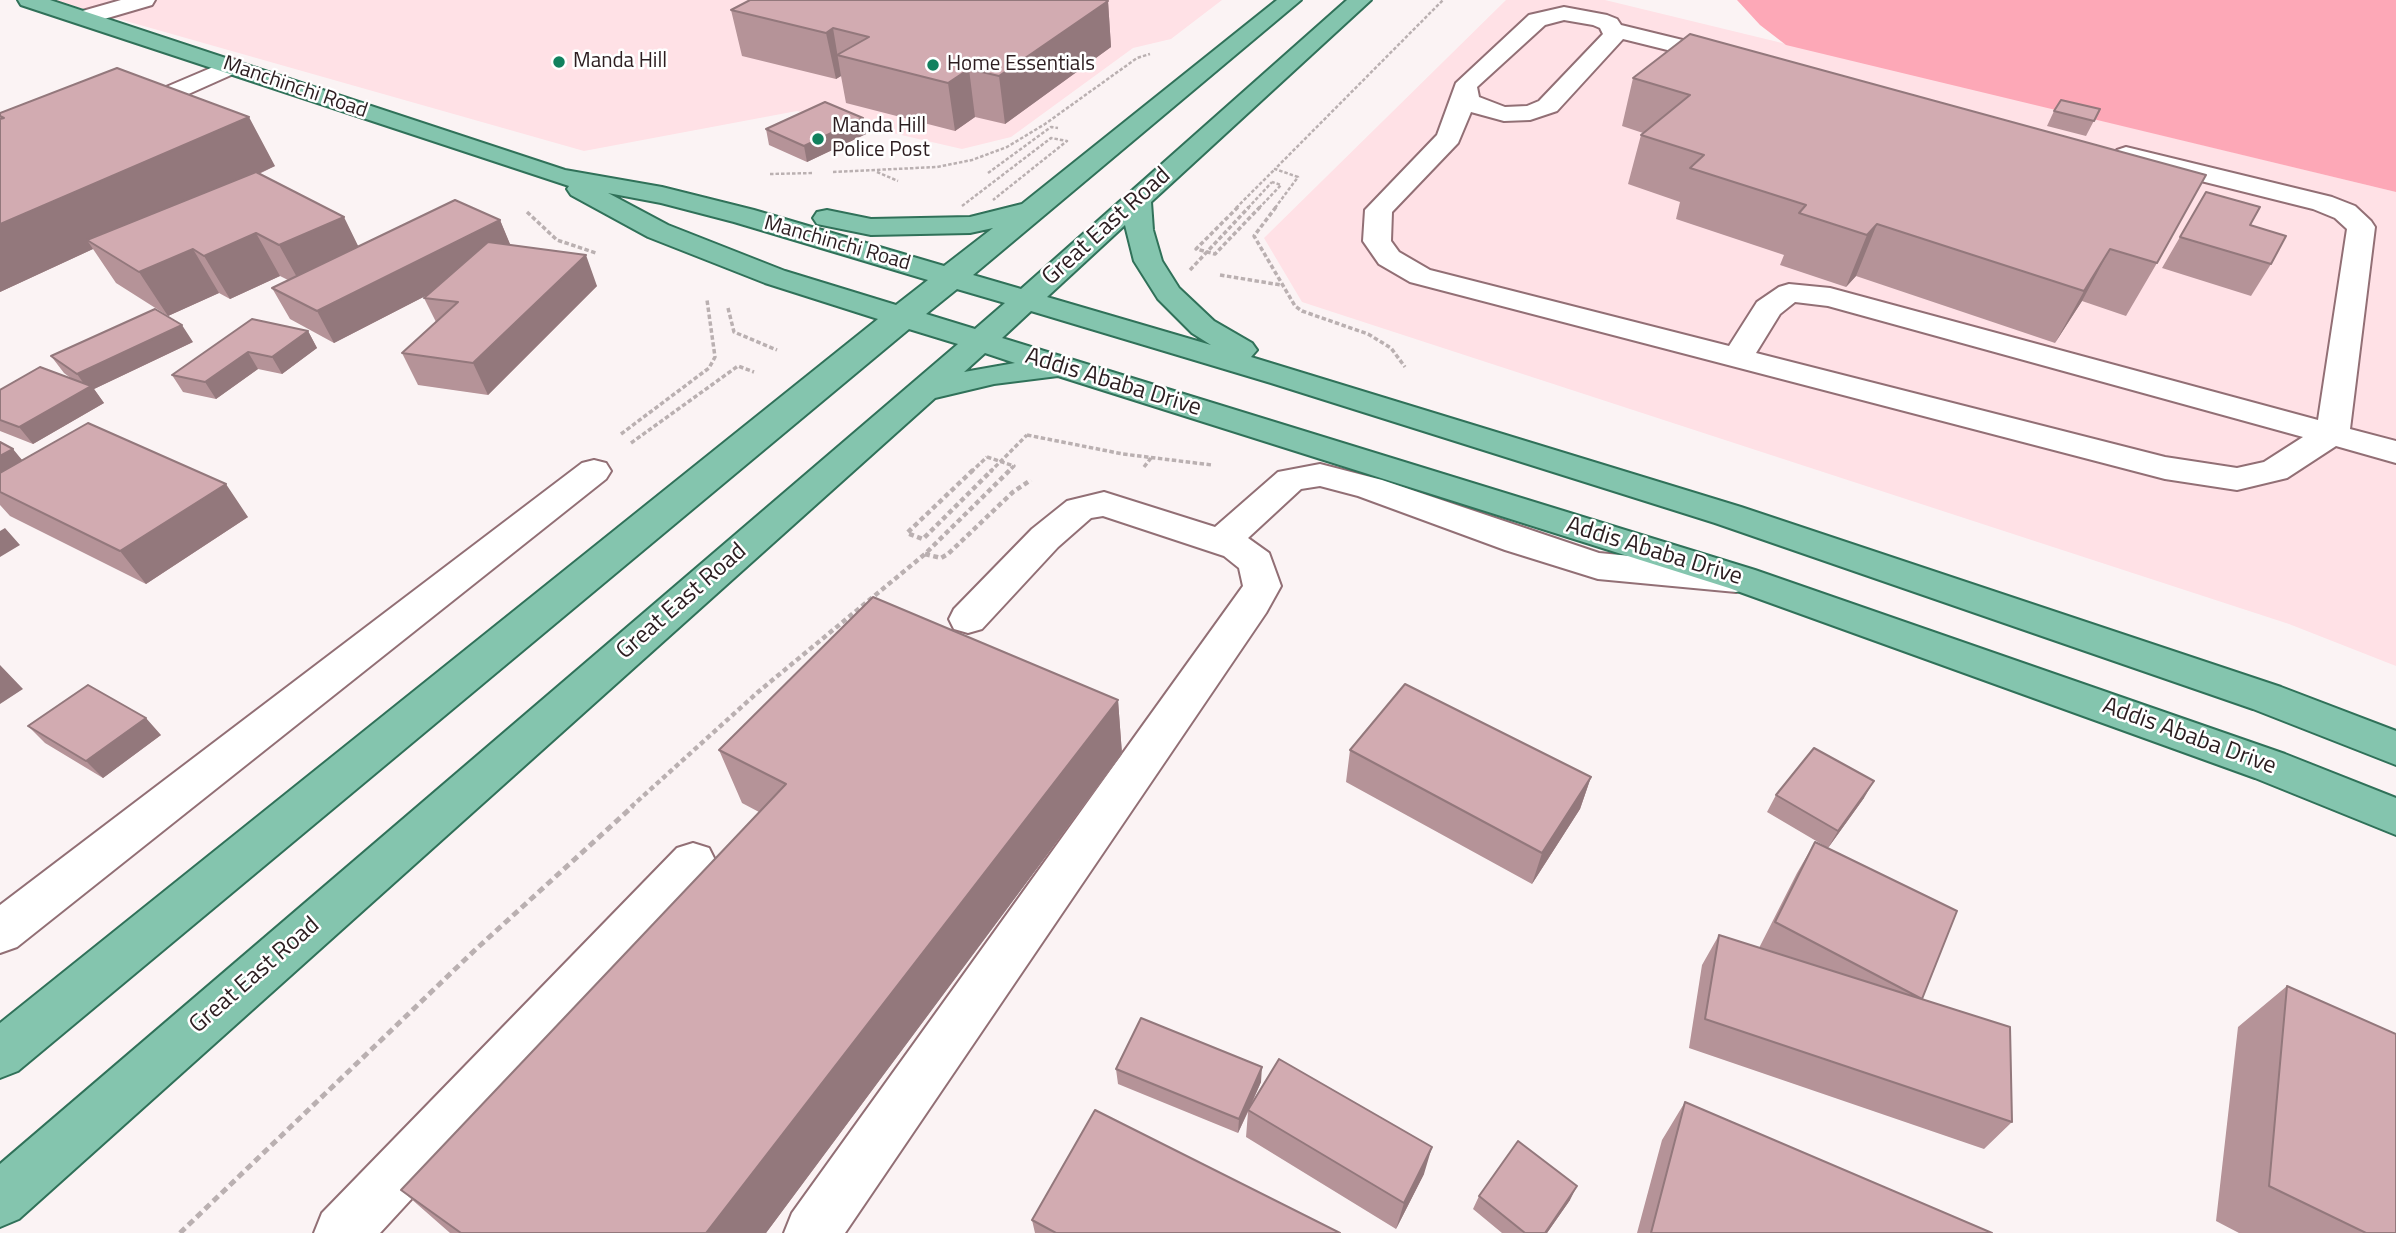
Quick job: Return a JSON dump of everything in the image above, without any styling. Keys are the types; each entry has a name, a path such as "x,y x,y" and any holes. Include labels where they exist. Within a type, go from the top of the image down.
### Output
{"main road":[{"name":"Manchinchi Road","path":"29,0 82,9 232,66 555,176 703,205 950,277"},
{"path":"0,1055 1290,0"},
{"name":"Great East Road","path":"0,1200 980,341 1360,0"},
{"name":"Manchinchi Road","path":"555,176 624,215 691,246 775,277 901,317"},
{"path":"1137,199 1139,230 1148,261 1168,293 1203,327 1282,376"},
{"path":"703,205 761,205 871,227 908,228 970,225 1034,209"},
{"path":"950,277 1282,376 1741,519 2267,698 2396,748"},
{"name":"Addis Ababa Drive","path":"901,317 1742,579 2270,765 2396,817"},
{"path":"922,392 994,374 1068,369"}],"street":[{"path":"82,9 144,0"},
{"path":"1448,138 1548,106 1615,36 1609,24 1588,16 1564,13 1544,16 1464,88 1465,95 1448,138 1379,210 1377,241 1390,258 1420,276 2165,468 2237,478 2275,470 2333,433 2361,227 2345,212 2322,203 2108,151"},
{"path":"1614,30 1748,63"},
{"path":"106,121 232,66"},
{"path":"1465,95 1479,107 1517,115"},
{"path":"1738,358 1768,308 1789,293 1830,297 2396,452"},
{"path":"0,932 604,455"},
{"path":"1221,542 1290,480 1320,475 1370,488 1518,541 1598,566 1742,579"},
{"path":"812,1233 1253,603 1262,586 1256,562 1237,547 1104,504 1080,509 1045,538 968,619"},
{"path":"342,1233 693,862"}],"path":[{"path":"1203,272 1190,270 1272,182 1281,185 1215,254 1196,248 1443,0"},
{"path":"760,175 937,167 972,160 1007,147 1045,124 1137,58 1155,53"},
{"path":"962,206 1051,138 1067,141 993,200"},
{"path":"1275,169 1298,177 1254,236 1295,306 1302,311 1368,334 1391,348 1402,360 1407,374 1405,384 1387,409"},
{"path":"555,176 521,192 517,199 518,205 557,240 596,253"},
{"path":"1216,274 1282,285"},
{"path":"604,455 709,368 715,357 706,302 708,297"},
{"path":"728,307 734,332 777,350"},
{"path":"628,445 738,366 761,375"},
{"path":"180,1233 475,950 758,692 925,554 1014,466 987,457 907,533 923,540 1027,435 1124,454"}],"shaded area":[{"path":"52,0 1222,0 1171,39 1133,48 1011,137 962,149 797,111 584,151"},
{"path":"1506,0 1605,0 2396,192 2396,666 2289,624 1302,302 1264,238"},
{"path":"1737,0 2396,0 2396,192 1786,45 1760,25"}],"building":[{"path":"750,0 1108,1 999,76 969,69 948,83 837,55 869,37 833,28 826,33 731,10"},
{"path":"1690,34 2206,175 2157,263 2110,249 2084,291 1877,224 1867,235 1799,213 1806,205 1690,168 1704,155 1641,135 1690,95 1633,78"},
{"path":"117,68 249,117 0,224 0,119 4,118 0,113"},
{"path":"2061,100 2100,109 2094,121 2054,111"},
{"path":"825,102 863,118 804,146 766,129"},
{"path":"256,172 344,217 279,245 256,233 204,256 193,249 139,272 87,240"},
{"path":"2206,192 2260,207 2250,225 2286,236 2271,264 2180,237"},
{"path":"455,200 500,220 317,311 272,288"},
{"path":"488,242 586,255 473,363 402,353 458,302 424,298"},
{"path":"155,309 182,325 77,374 51,356"},
{"path":"252,319 308,331 272,357 248,352 205,382 172,375"},
{"path":"40,367 91,386 19,427 0,420 0,390"},
{"path":"88,423 226,484 120,551 0,492 0,473"},
{"path":"0,442 13,449 0,456"},
{"path":"873,597 1118,700 706,1233 461,1233 401,1190 786,784 719,750"},
{"path":"1405,684 1591,777 1542,853 1350,750"},
{"path":"88,685 146,718 86,761 28,726"},
{"path":"1814,748 1874,781 1838,831 1776,795"},
{"path":"1815,842 1957,911 1922,999 1775,922"},
{"path":"1719,935 2010,1027 2012,1122 1705,1019"},
{"path":"2287,986 2396,1034 2396,1233 2366,1233 2269,1186"},
{"path":"1141,1018 1262,1067 1239,1119 1116,1069"},
{"path":"1279,1059 1432,1147 1404,1203 1248,1110"},
{"path":"1685,1102 1992,1233 1651,1233"},
{"path":"1095,1110 1340,1233 1056,1233 1032,1220"},
{"path":"1518,1141 1577,1186 1545,1233 1525,1233 1479,1196"}],"place":[{"name":"Manda Hill","path":"559,62"},
{"name":"Home Essentials","path":"933,65"},
{"name":"Manda Hill Police Post","path":"818,139"}]}
